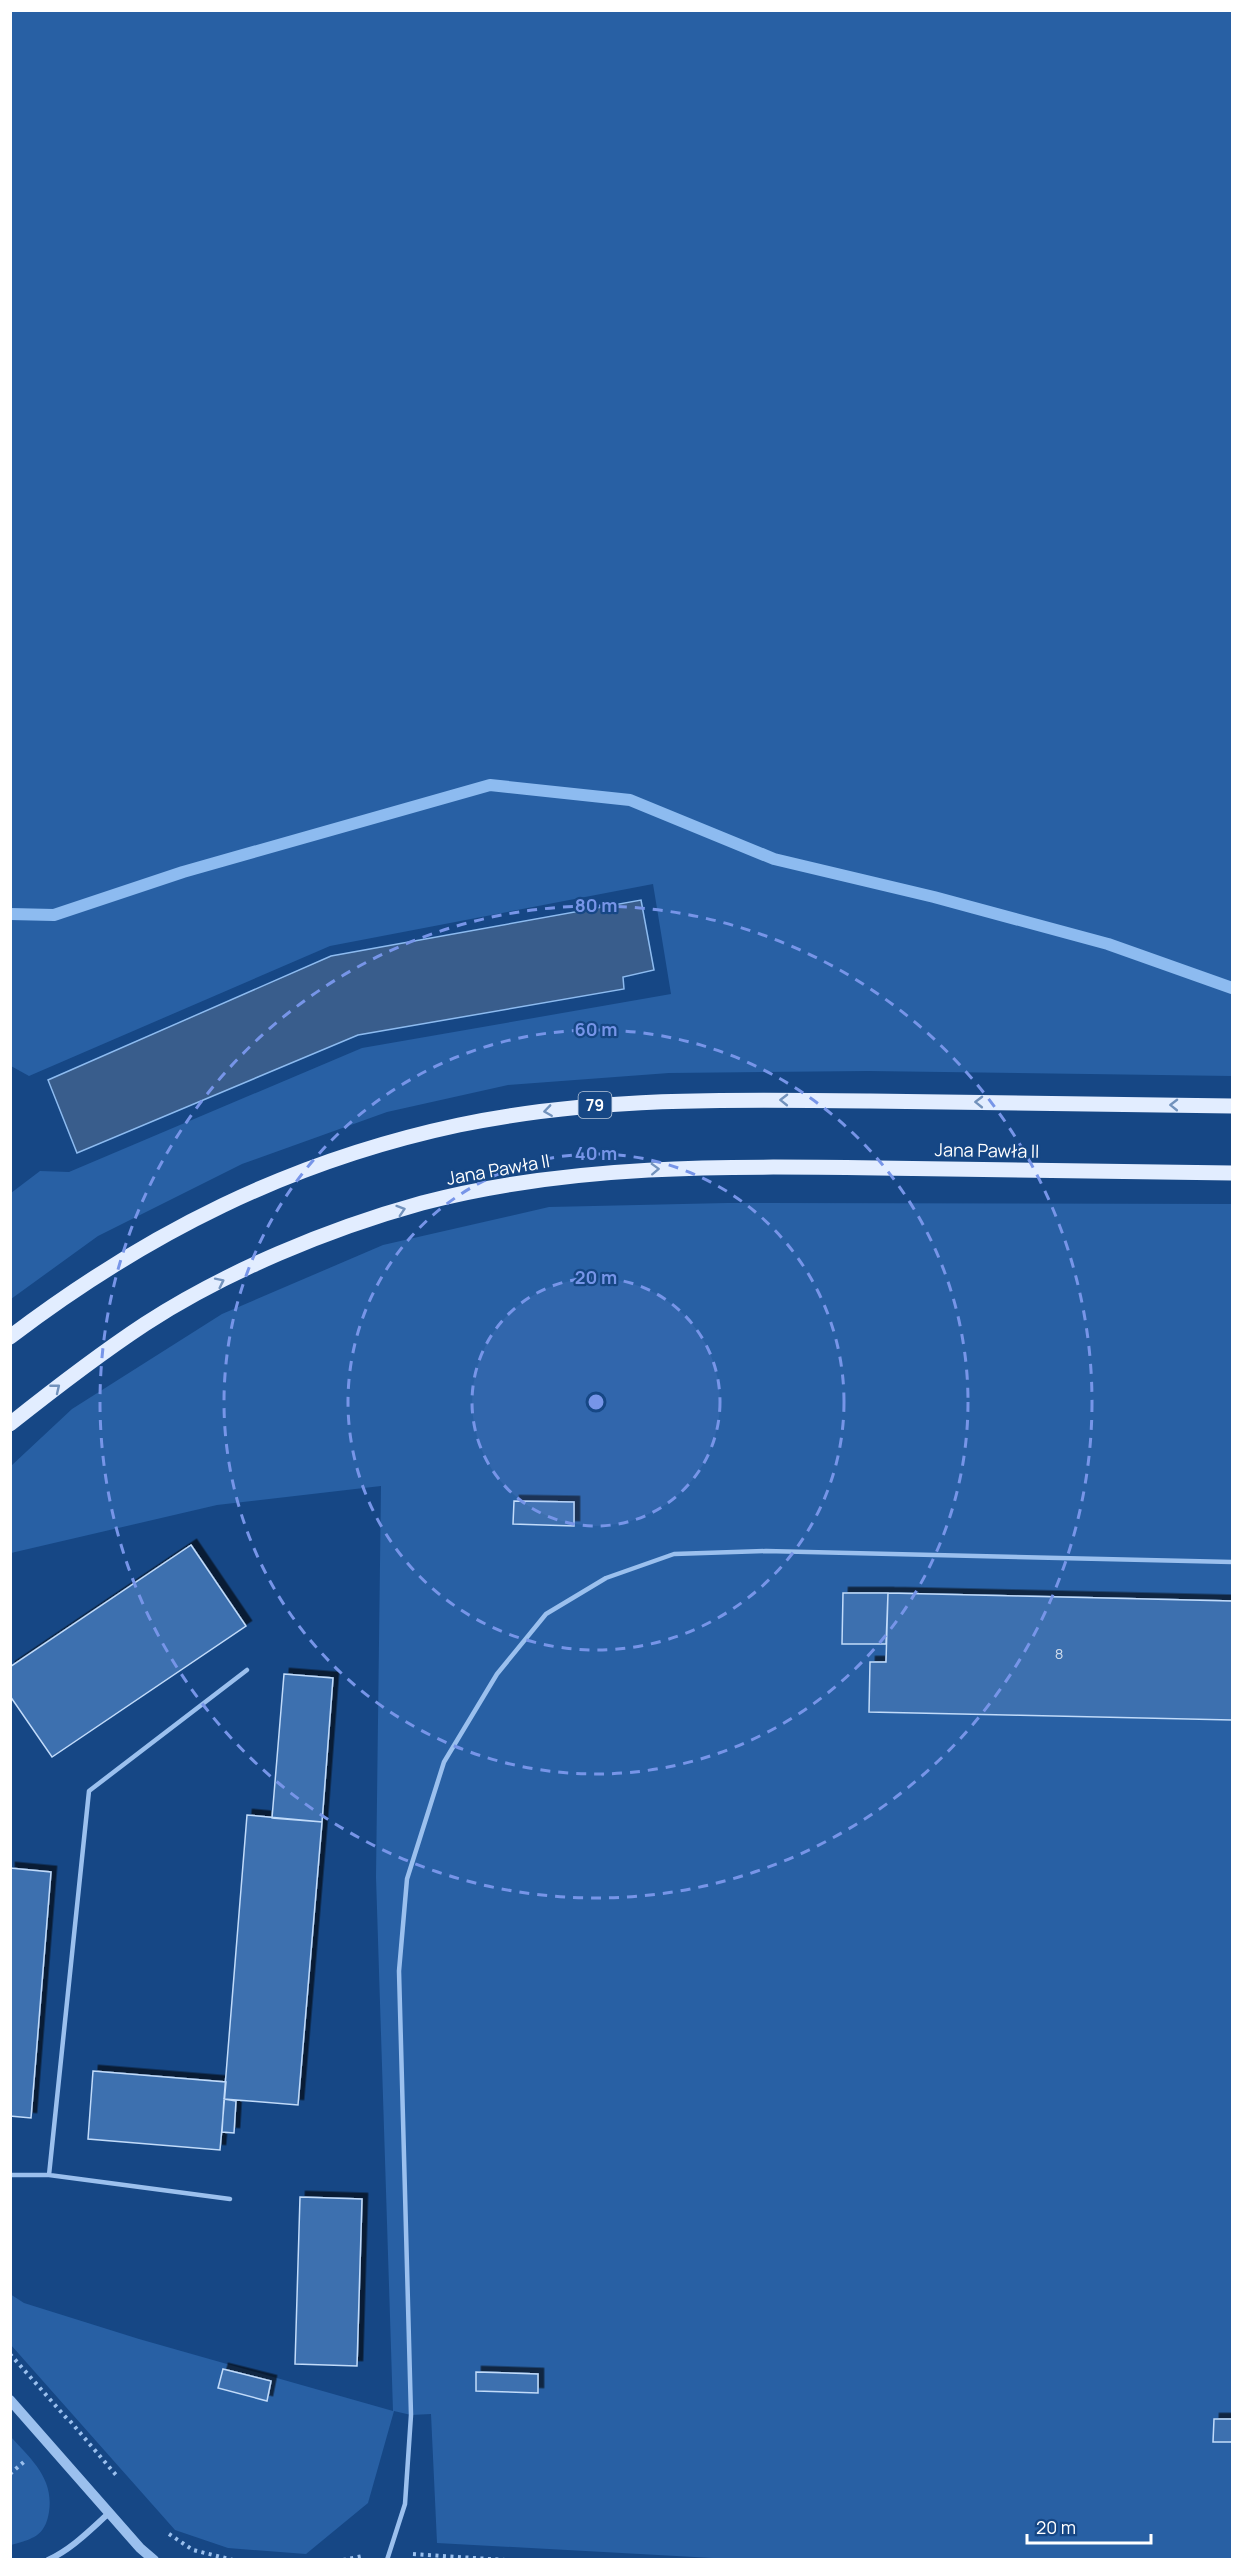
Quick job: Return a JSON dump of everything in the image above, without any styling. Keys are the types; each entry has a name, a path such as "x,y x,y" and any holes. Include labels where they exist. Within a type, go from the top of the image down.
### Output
{"main road":[{"name":"79","path":"10,1337 67,1294 111,1265 192,1219 273,1182 353,1153 456,1126 577,1107 682,1100 1233,1106"},
{"name":"Jana Pawła II","path":"10,1424 89,1362 148,1322 212,1286 293,1248 340,1230 422,1203 507,1184 619,1171 739,1166 1233,1173"}],"street":[{"path":"10,2400 140,2548 154,2559"},
{"path":"48,2559 59,2555 79,2540 109,2513"}],"lane":[{"path":"387,2559 405,2504 411,2415 399,1971 407,1879 444,1762 496,1674 546,1614 606,1578 674,1554 766,1551 1233,1562"},
{"path":"49,2175 89,1791 248,1670"},
{"path":"10,2175 49,2175 230,2199"}],"path":[{"path":"70,2421 120,2480"},
{"path":"164,2531 193,2550 233,2559"},
{"path":"343,2559 388,2553 505,2559"}],"shaded area":[{"path":"11,10 1232,11 1232,1076 868,1071 669,1073 508,1085 387,1112 242,1164 98,1236 11,1299 11,1193 40,1171 69,1172 362,1048 671,994 653,884 330,946 29,1076 11,1066"},
{"path":"641,900 654,970 623,977 624,989 358,1035 77,1153 48,1080 331,956"},
{"path":"727,1203 1232,1204 1232,2559 749,2560 437,2543 431,2414 411,2415 394,2411 368,2503 306,2554 228,2548 175,2530 11,2345 10,2294 24,2303 139,2339 393,2411 376,1877 381,1486 217,1505 11,1553 11,1466 72,1409 222,1314 383,1245 549,1207"},
{"path":"10,2436 39,2470 48,2489 50,2500 47,2520 41,2531 26,2541 11,2545"}],"building":[{"path":"514,1501 574,1502 574,1526 513,1524"},
{"path":"191,1545 246,1626 52,1757 10,1696 10,1667"},
{"path":"843,1593 888,1593 886,1644 842,1644"},
{"path":"888,1593 1232,1601 1232,1720 869,1712 870,1662 886,1662"},
{"path":"284,1674 333,1678 322,1822 272,1818"},
{"path":"247,1815 322,1822 298,2105 224,2099"},
{"path":"10,1868 51,1872 31,2118 10,2116"},
{"path":"93,2071 226,2082 220,2150 88,2139"},
{"path":"224,2099 236,2101 234,2133 222,2132"},
{"path":"300,2197 362,2199 357,2366 295,2364"},
{"path":"223,2369 271,2381 267,2401 218,2388"},
{"path":"476,2372 538,2374 538,2393 476,2391"},
{"path":"1214,2419 1232,2419 1232,2442 1213,2442"}],"waterway":[{"path":"10,914 54,915 183,872 490,785 630,800 774,859 934,897 1108,944 1232,988"}]}
